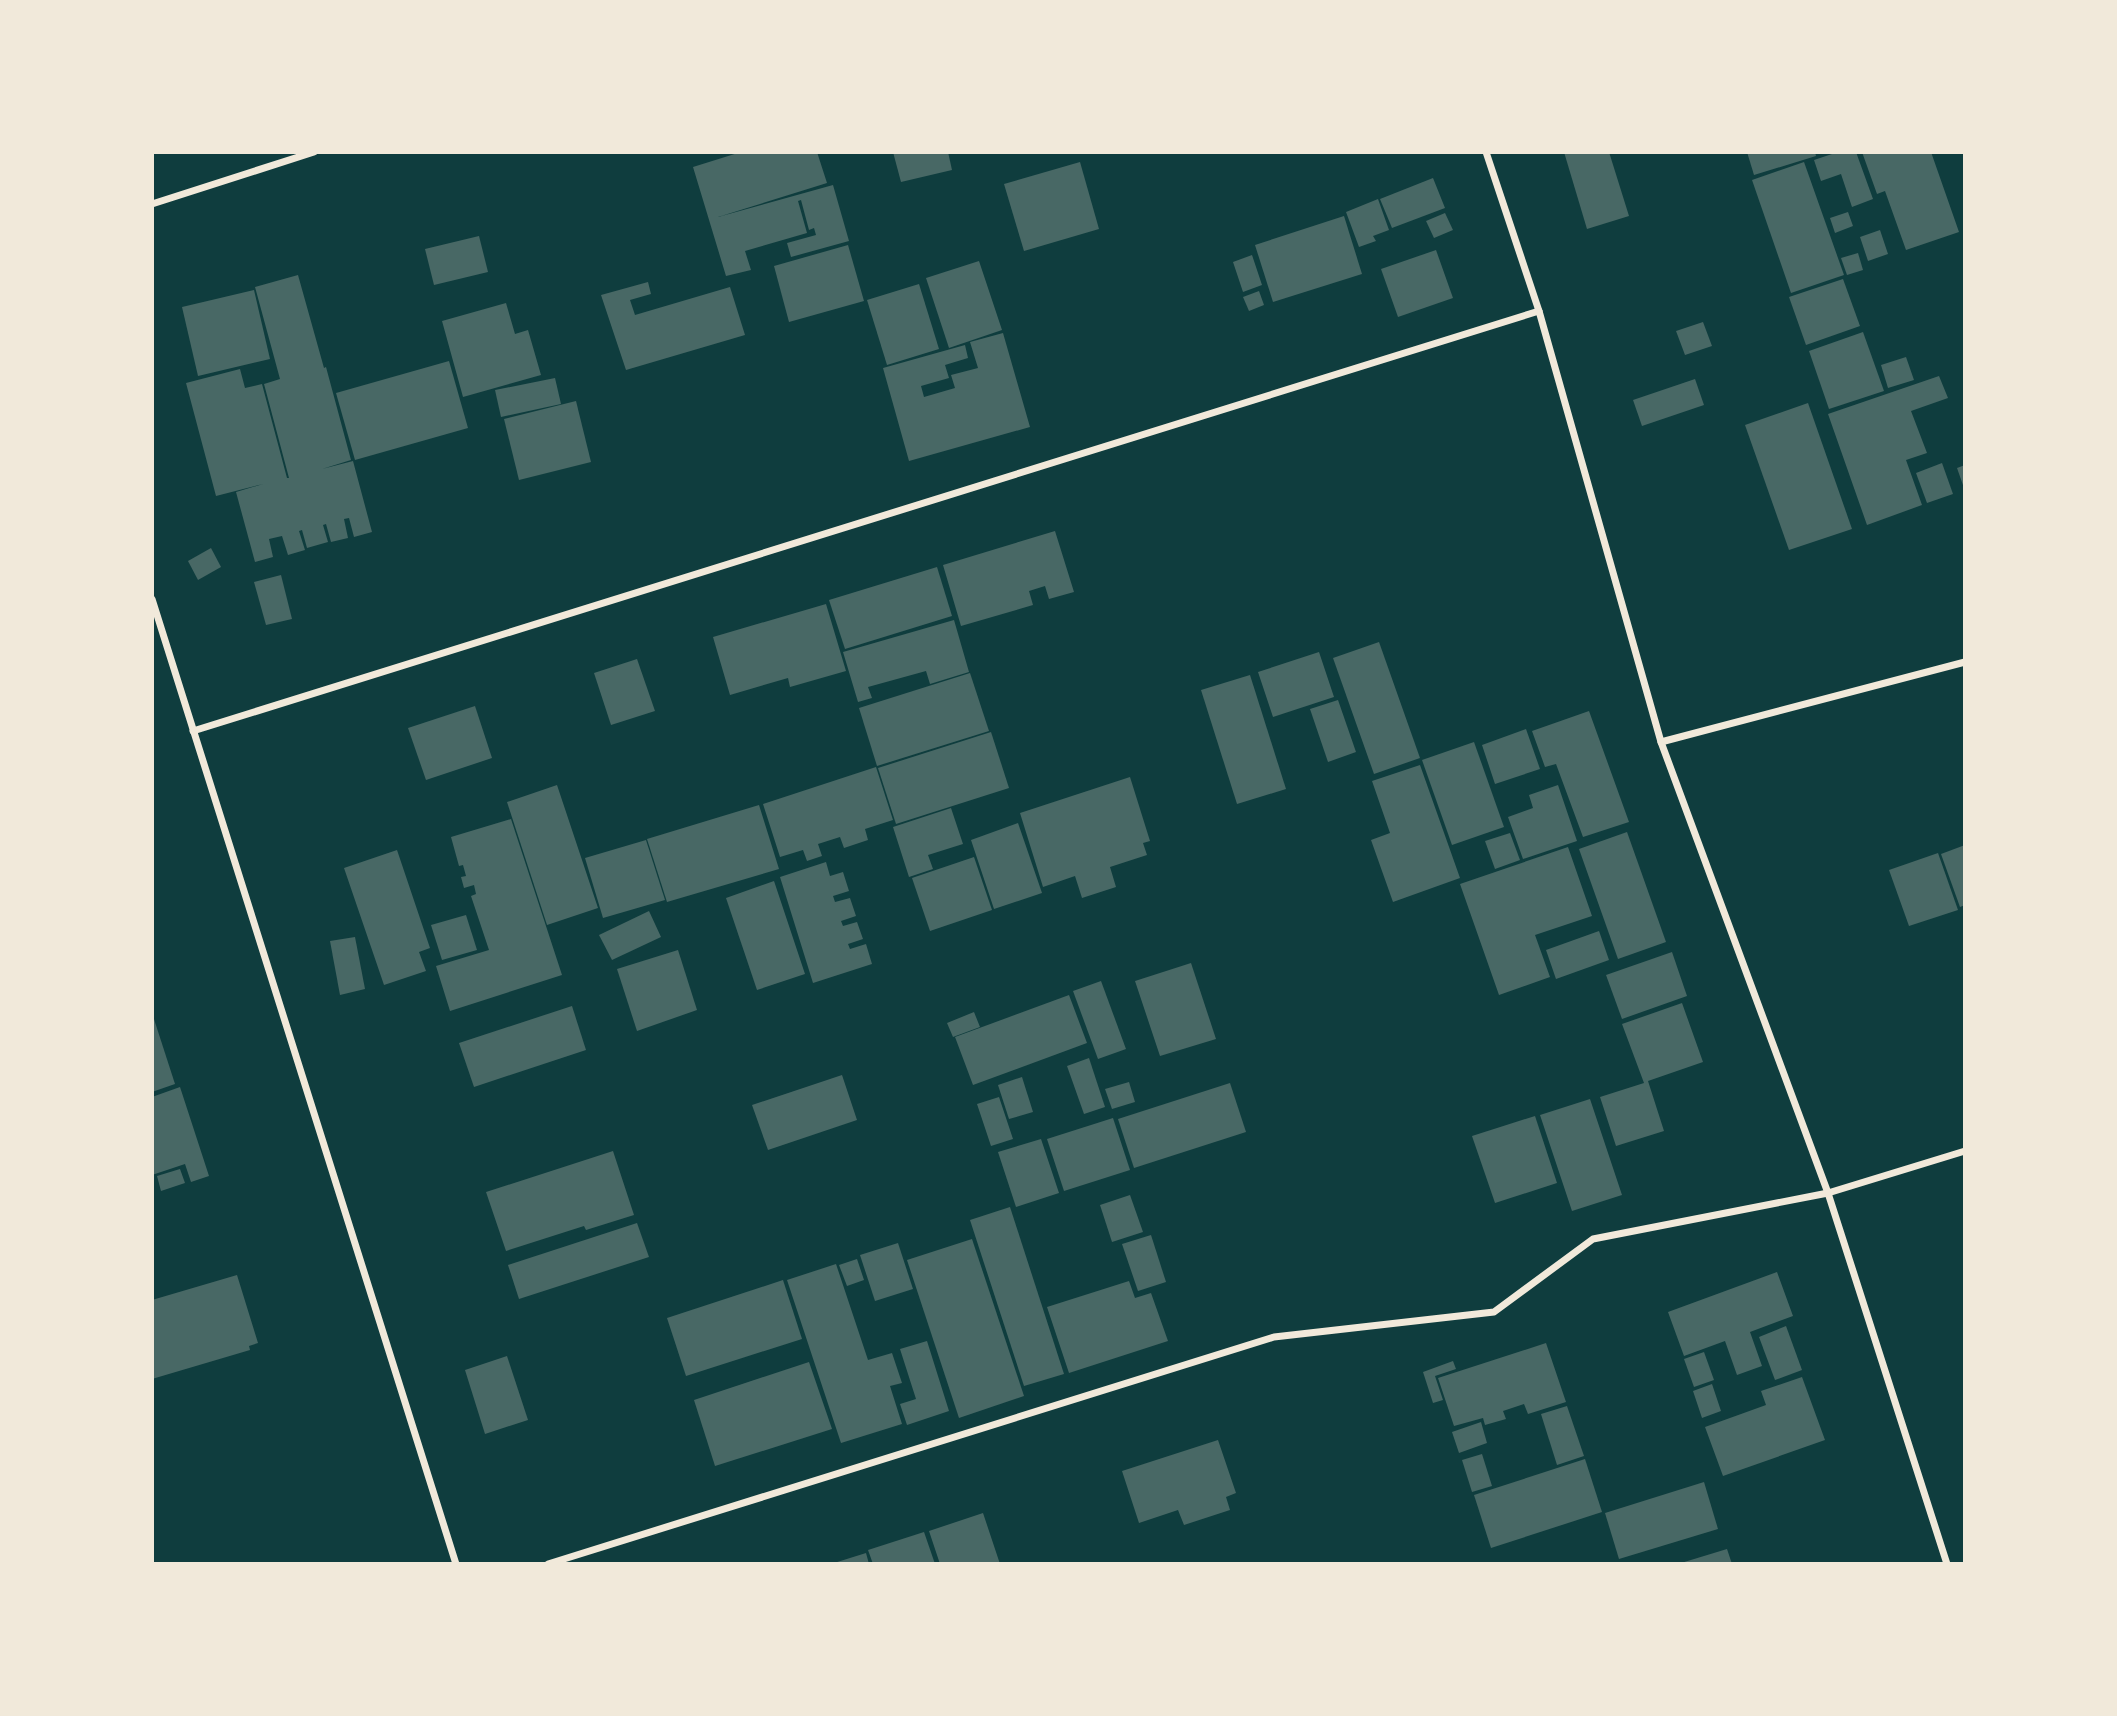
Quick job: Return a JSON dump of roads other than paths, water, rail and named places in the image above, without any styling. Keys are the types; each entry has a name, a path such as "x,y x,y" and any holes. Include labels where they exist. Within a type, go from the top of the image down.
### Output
{"street":[{"path":"152,204 314,152"},
{"path":"1486,152 1539,312 1661,742 1828,1193 1947,1564"},
{"path":"193,732 1539,312"},
{"path":"152,599 457,1564"},
{"path":"1661,742 1965,662"},
{"path":"548,1564 1274,1336 1494,1311 1593,1239 1828,1193 1965,1151"}]}
